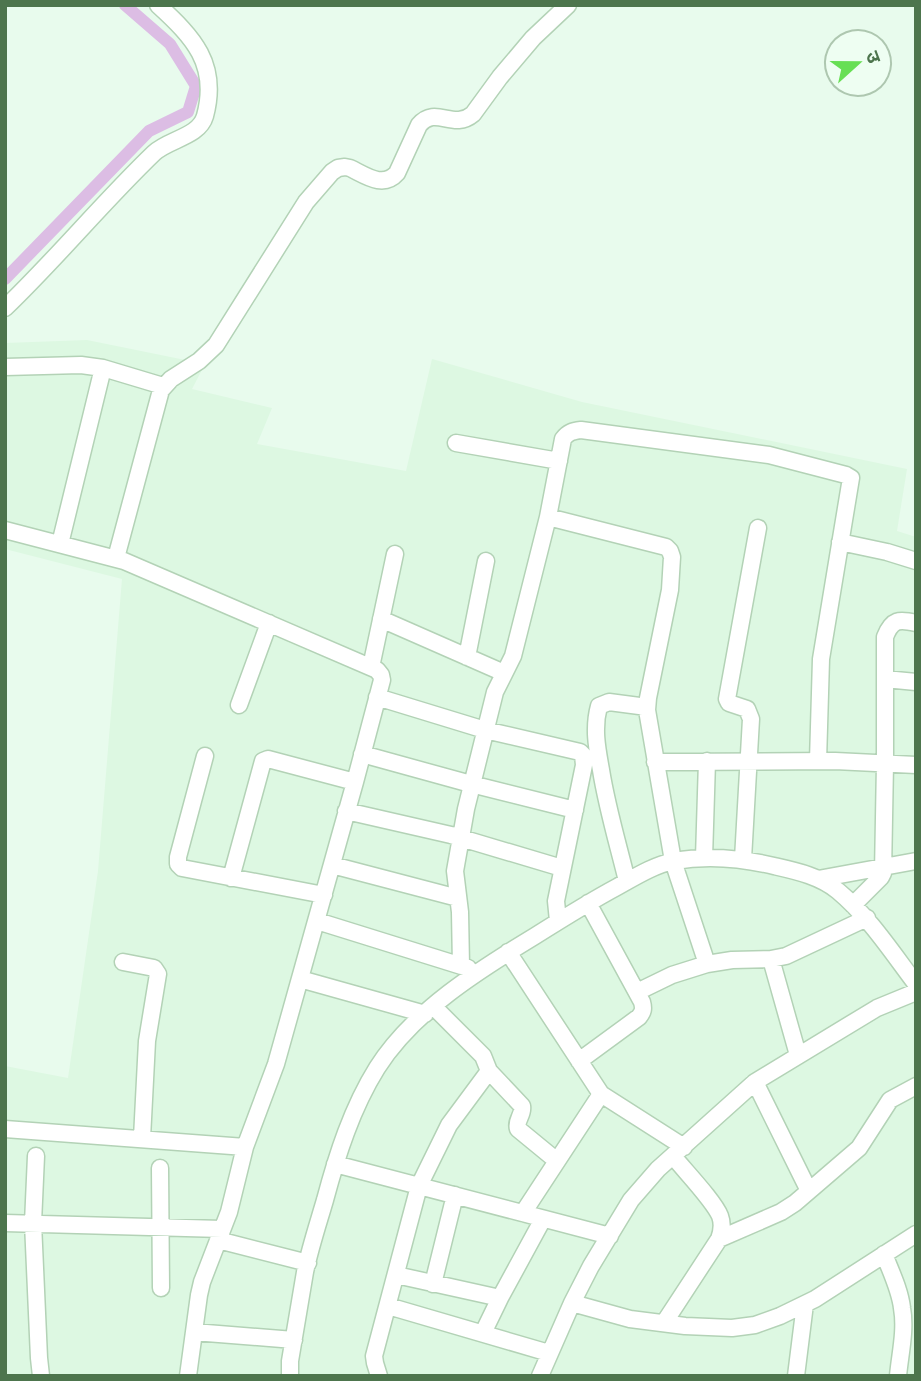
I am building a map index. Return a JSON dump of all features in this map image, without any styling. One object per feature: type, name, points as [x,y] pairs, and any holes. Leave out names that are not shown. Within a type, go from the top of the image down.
[{"type":"street","points":[[5,308],[157,150],[193,131],[205,119],[210,89],[202,57],[191,37],[158,5]]},
{"type":"street","points":[[116,558],[163,386],[199,361],[216,345],[306,202],[331,172],[338,168],[345,167],[375,180],[392,178],[424,120],[434,116],[457,121],[469,118],[533,38],[568,5]]},
{"type":"street","points":[[5,367],[81,365],[103,368],[163,386]]},
{"type":"street","points":[[60,544],[103,368]]},
{"type":"street","points":[[461,966],[460,912],[455,871],[471,784],[495,692],[513,656],[548,516],[563,439],[572,431],[582,430],[736,450],[851,478],[821,659],[818,761]]},
{"type":"street","points":[[456,443],[559,461]]},
{"type":"street","points":[[548,516],[666,547],[670,551],[670,590],[648,698],[648,723],[673,861],[707,964]]},
{"type":"street","points":[[743,859],[751,716],[747,709],[729,703],[727,699],[758,528]]},
{"type":"street","points":[[5,530],[116,558],[371,667],[381,675],[382,680],[355,782],[272,1079],[245,1147],[229,1212],[202,1282],[188,1376]]},
{"type":"street","points":[[841,542],[916,561]]},
{"type":"street","points":[[371,667],[395,554]]},
{"type":"street","points":[[467,657],[486,561]]},
{"type":"street","points":[[382,619],[504,673]]},
{"type":"street","points":[[853,905],[881,877],[884,867],[885,636],[888,627],[894,622],[901,620],[916,623]]},
{"type":"street","points":[[239,705],[269,623]]},
{"type":"street","points":[[885,680],[916,682]]},
{"type":"street","points":[[377,697],[485,730],[580,752],[583,755],[584,765],[556,901],[558,921]]},
{"type":"street","points":[[627,881],[606,800],[596,743],[596,718],[599,706],[609,702],[647,707]]},
{"type":"street","points":[[583,755],[596,743]]},
{"type":"street","points":[[362,754],[575,810]]},
{"type":"street","points":[[205,755],[178,864],[186,870],[324,895]]},
{"type":"street","points":[[231,878],[263,761],[268,759],[355,782]]},
{"type":"street","points":[[704,858],[707,761]]},
{"type":"street","points":[[655,762],[818,761],[916,765]]},
{"type":"street","points":[[346,811],[461,838],[562,868]]},
{"type":"street","points":[[290,1376],[290,1361],[308,1264],[335,1164],[353,1115],[377,1068],[401,1037],[429,1010],[508,952],[654,867],[673,861],[704,858],[743,859],[807,873],[835,888],[867,918],[916,984]]},
{"type":"street","points":[[818,879],[916,861]]},
{"type":"street","points":[[332,865],[458,898]]},
{"type":"street","points":[[579,1061],[642,1012],[642,1002],[588,903]]},
{"type":"street","points":[[637,992],[672,975],[707,964],[786,956],[867,918]]},
{"type":"street","points":[[317,922],[480,972]]},
{"type":"street","points":[[508,952],[601,1094],[679,1151],[722,1223],[719,1239],[664,1323]]},
{"type":"street","points":[[771,958],[798,1055]]},
{"type":"street","points":[[123,962],[154,968],[158,972],[147,1041],[142,1138]]},
{"type":"street","points":[[300,979],[429,1010],[483,1056],[489,1072],[522,1106],[517,1129],[557,1161]]},
{"type":"street","points":[[540,1376],[591,1266],[631,1200],[658,1169],[755,1082],[877,1008],[916,992]]},
{"type":"street","points":[[379,1376],[374,1360],[419,1186],[449,1125],[489,1072]]},
{"type":"street","points":[[755,1082],[808,1191]]},
{"type":"street","points":[[719,1239],[781,1212],[859,1148],[890,1100],[916,1086]]},
{"type":"street","points":[[523,1213],[601,1094]]},
{"type":"street","points":[[5,1129],[245,1147]]},
{"type":"street","points":[[36,1156],[33,1223],[41,1376]]},
{"type":"street","points":[[335,1164],[610,1236]]},
{"type":"street","points":[[160,1168],[161,1288]]},
{"type":"street","points":[[433,1284],[455,1195]]},
{"type":"street","points":[[483,1333],[543,1219]]},
{"type":"street","points":[[5,1223],[160,1227],[220,1235],[308,1264]]},
{"type":"street","points":[[572,1303],[630,1319],[732,1328],[755,1325],[805,1304],[916,1234]]},
{"type":"street","points":[[884,1254],[909,1323],[898,1376]]},
{"type":"street","points":[[396,1275],[500,1298]]},
{"type":"street","points":[[796,1376],[805,1304]]},
{"type":"street","points":[[388,1306],[549,1353]]},
{"type":"street","points":[[194,1332],[294,1340]]},
{"type":"shaded area","points":[[87,340],[205,364],[192,389],[272,408],[257,444],[406,471],[432,359],[582,402],[907,469],[897,531],[916,537],[916,1376],[5,1376],[5,1066],[68,1078],[98,871],[122,579],[5,549],[5,343]]},
{"type":"waterway","points":[[5,279],[149,131],[188,112],[196,86],[170,44],[125,5]]}]
